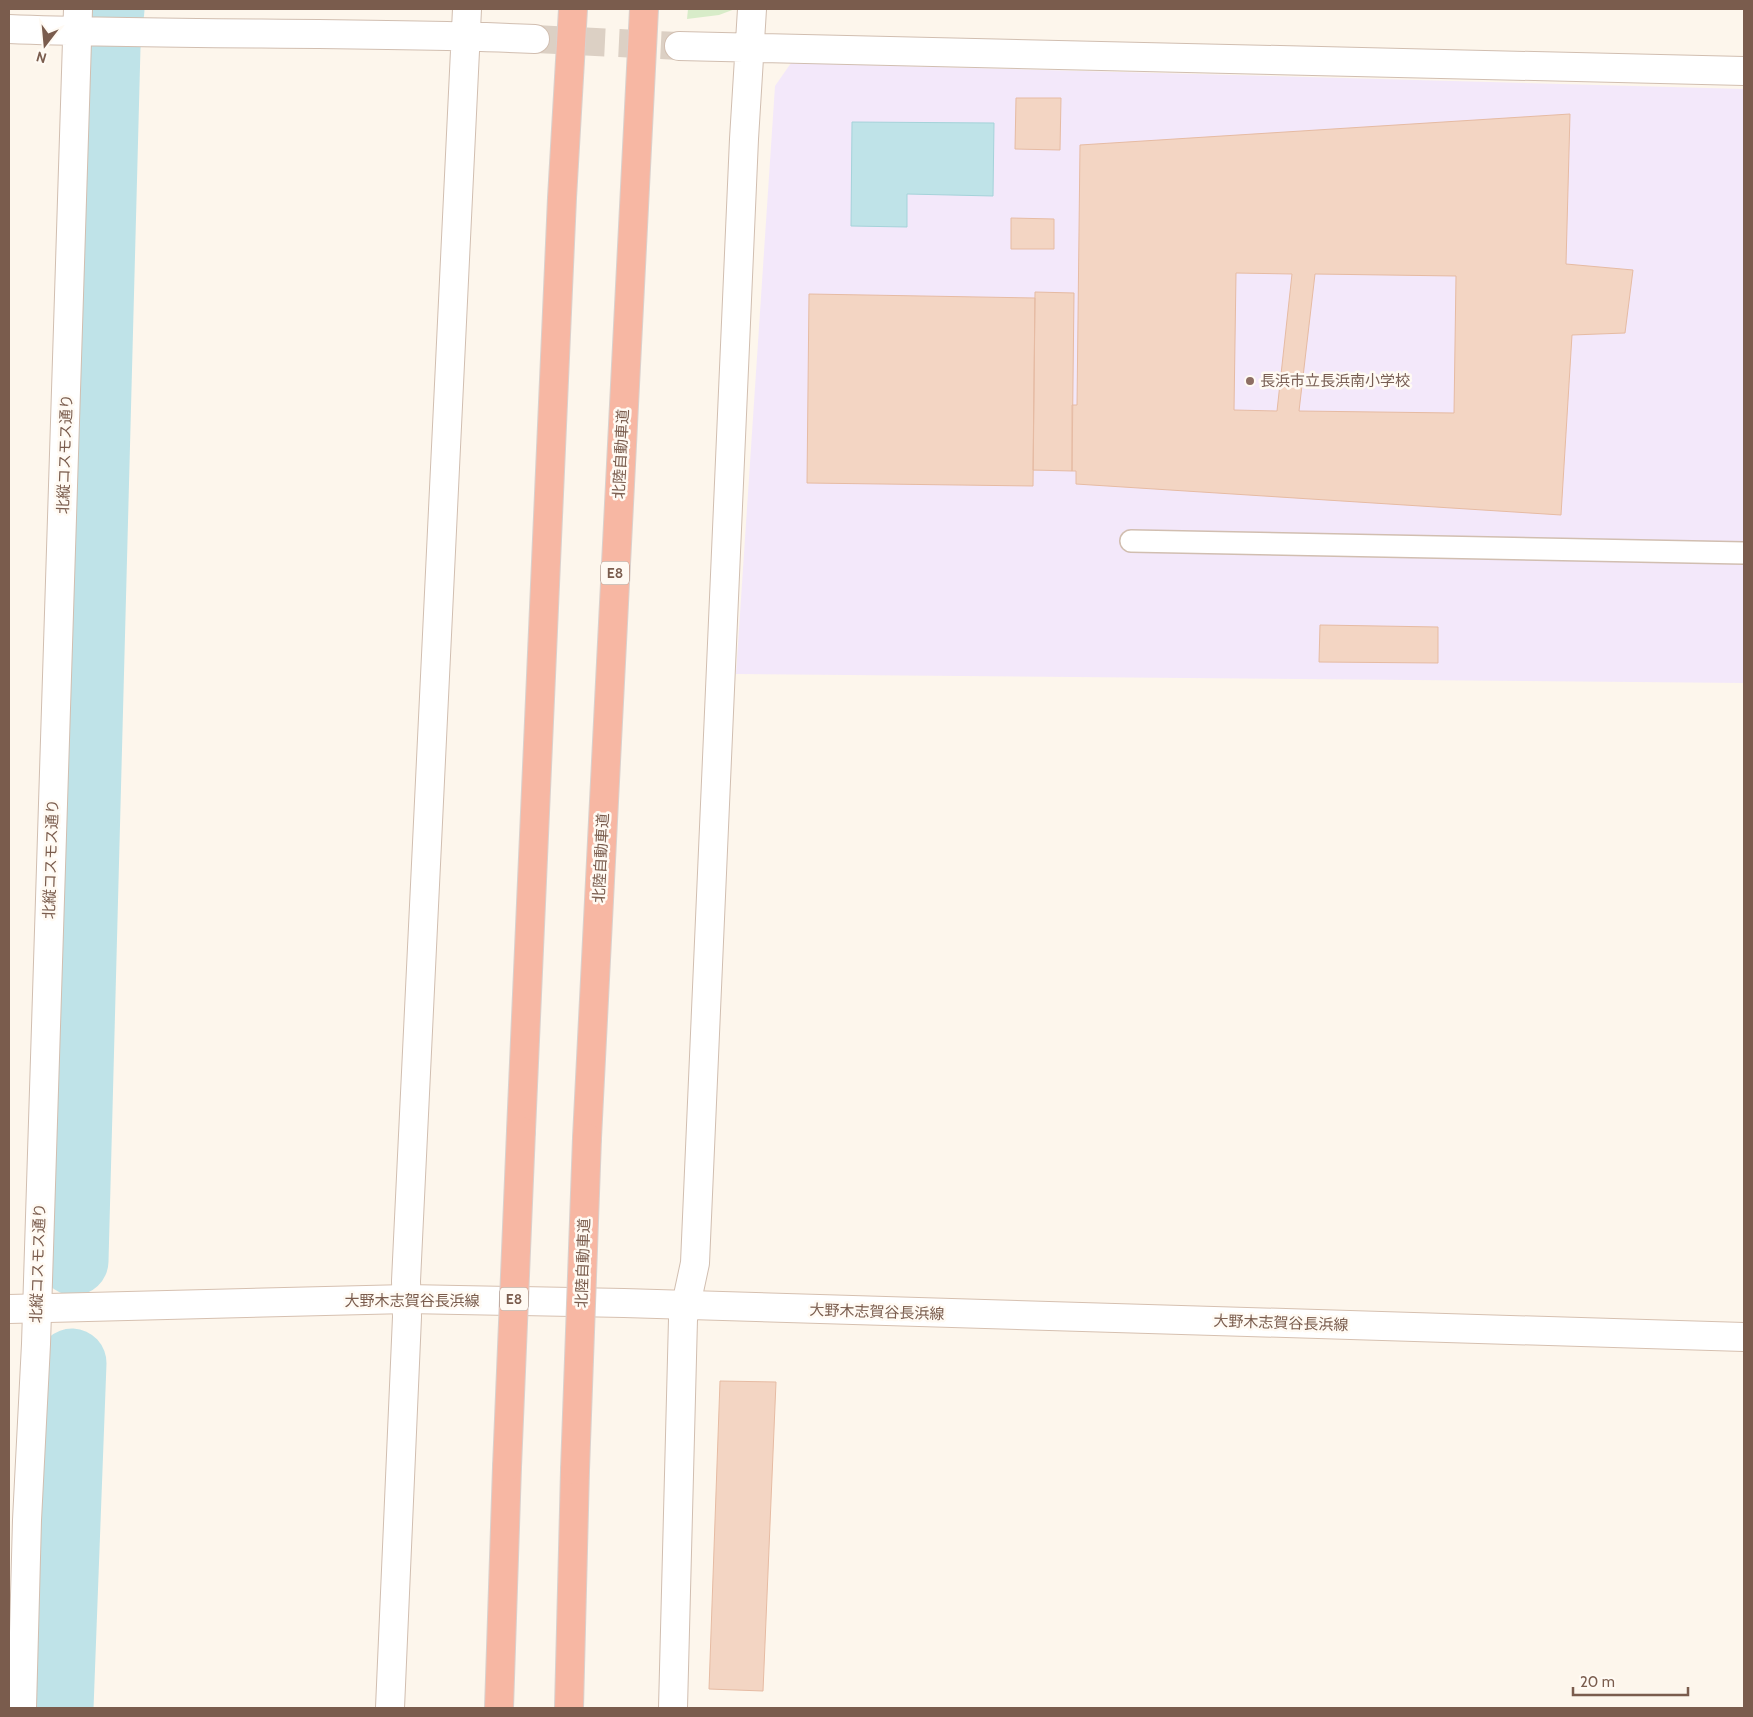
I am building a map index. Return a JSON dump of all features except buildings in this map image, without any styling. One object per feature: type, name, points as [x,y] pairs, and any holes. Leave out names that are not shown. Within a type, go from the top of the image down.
[{"type":"highway","name":"E8","points":[[499,1708],[520,1131],[562,198],[573,9]]},
{"type":"highway","name":"北陸自動車道","points":[[569,1708],[587,1138],[644,9]]},
{"type":"street","points":[[390,1708],[407,1300],[406,1281],[467,9]]},
{"type":"street","points":[[673,1708],[683,1319],[695,1262],[744,139],[752,9]]},
{"type":"street","points":[[9,29],[91,26],[535,39]]},
{"type":"street","name":"北縦コスモス通り","points":[[22,1708],[65,443],[91,26]]},
{"type":"street","points":[[679,46],[1744,70]]},
{"type":"street","name":"大野木志賀谷長浜線","points":[[9,1308],[37,1309],[407,1300],[624,1303],[1744,1337]]},
{"type":"lane","points":[[1131,541],[1744,553]]},
{"type":"shaded area","name":"長浜市立長浜南小学校","points":[[791,63],[1744,89],[1744,683],[736,674],[775,86]]},
{"type":"green space","points":[[688,9],[735,9],[719,15],[687,19]]},
{"type":"water","points":[[852,122],[994,123],[993,196],[907,194],[907,227],[851,226]]},
{"type":"waterway","points":[[74,1261],[106,47],[110,9]]},
{"type":"waterway","points":[[59,1708],[72,1363]]},
{"type":"tunnel","points":[[535,39],[679,46]]},
{"type":"place","name":"長浜市立長浜南小学校","points":[[1250,381]]}]
